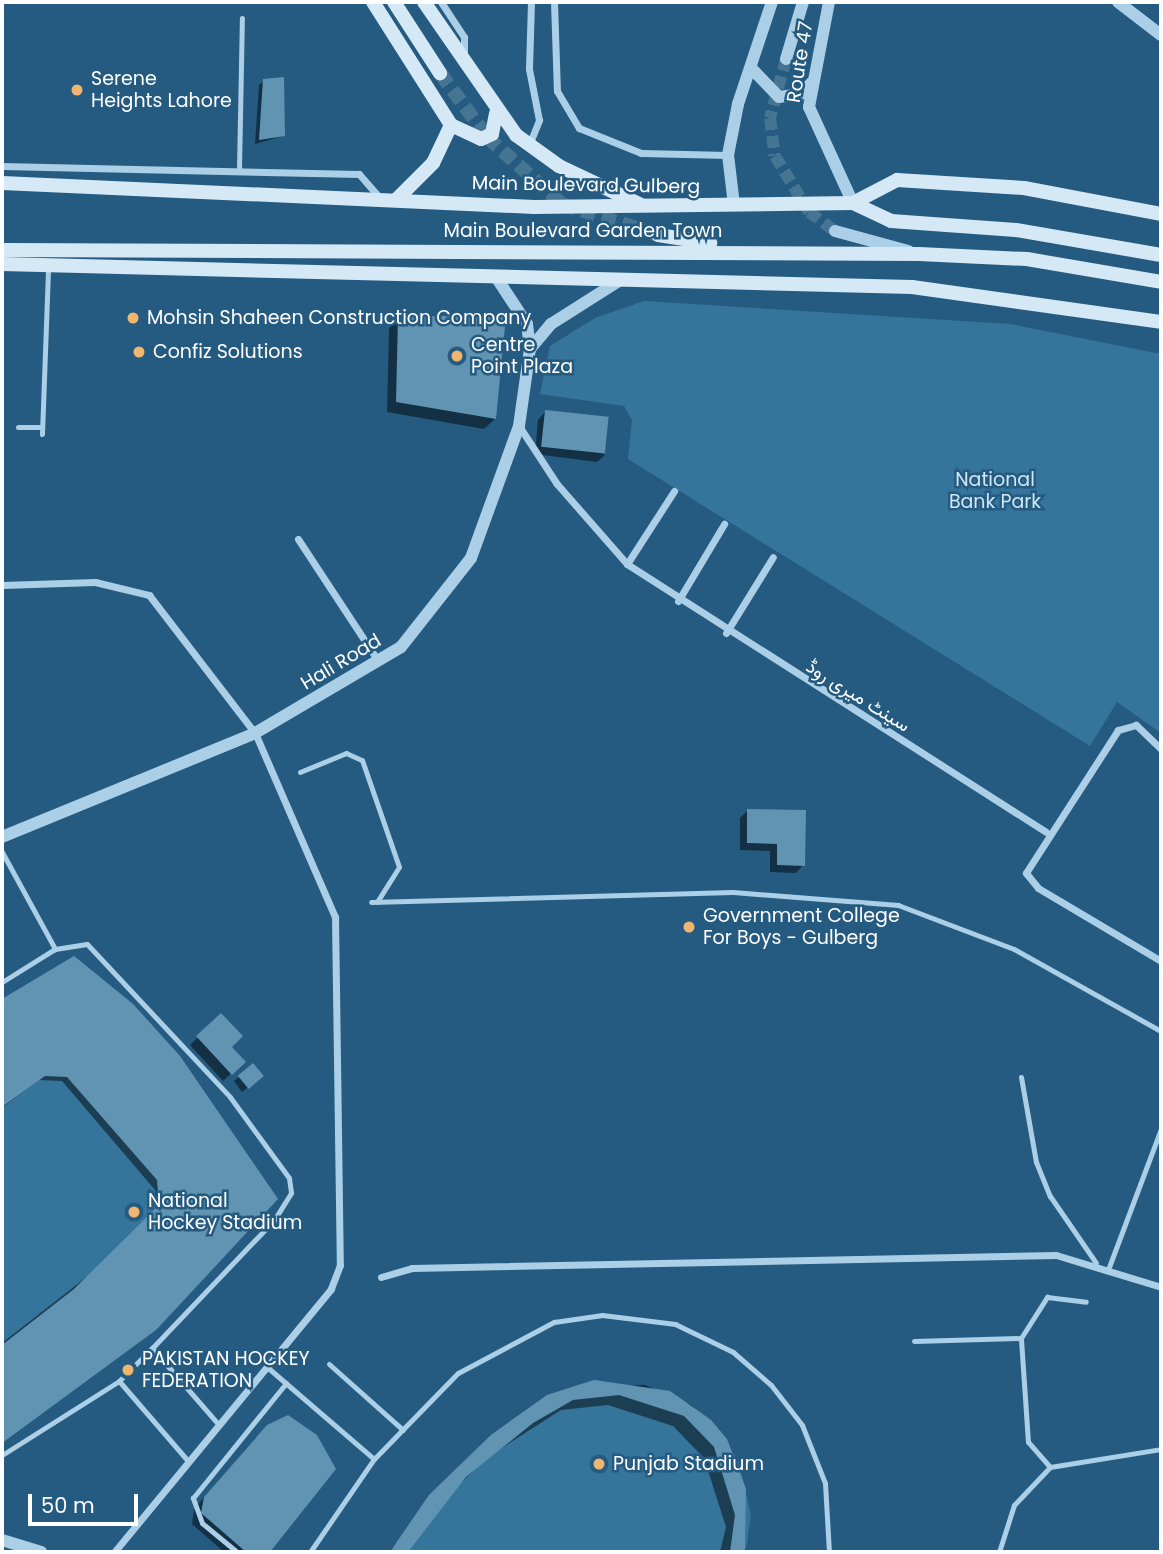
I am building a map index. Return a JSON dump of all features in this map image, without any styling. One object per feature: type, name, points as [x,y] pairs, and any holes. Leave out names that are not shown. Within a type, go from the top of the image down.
[{"type":"main road","points":[[373,2],[451,125],[481,139],[492,134],[496,113]]},
{"type":"main road","points":[[394,2],[440,73]]},
{"type":"main road","points":[[424,2],[496,113],[529,145],[643,206]]},
{"type":"main road","points":[[389,199],[433,163],[451,125]]},
{"type":"main road","name":"Main Boulevard Gulberg","points":[[2,183],[389,199],[643,206],[853,203],[897,180],[1024,188],[1161,214]]},
{"type":"main road","points":[[853,203],[891,220],[1016,230],[1161,255]]},
{"type":"main road","points":[[658,235],[806,251]]},
{"type":"main road","name":"Main Boulevard Garden Town","points":[[2,250],[806,251],[919,254],[1027,259],[1161,282]]},
{"type":"main road","points":[[2,264],[48,268],[624,278],[912,287],[1161,322]]},
{"type":"street","points":[[441,2],[464,37],[465,63]]},
{"type":"street","points":[[529,145],[539,120],[529,68],[531,2]]},
{"type":"street","points":[[554,2],[557,91],[568,116],[601,141],[640,153],[728,155],[734,205]]},
{"type":"street","name":"Route 47","points":[[728,155],[772,2]]},
{"type":"street","points":[[786,59],[803,2]]},
{"type":"street","name":"Route 47","points":[[829,2],[813,82],[813,121],[853,203]]},
{"type":"street","points":[[1118,2],[1161,35]]},
{"type":"street","points":[[751,68],[779,97],[801,94],[813,82]]},
{"type":"street","points":[[2,166],[239,169],[359,174],[389,199]]},
{"type":"street","points":[[835,231],[919,254]]},
{"type":"street","points":[[496,277],[527,324],[530,349]]},
{"type":"street","points":[[530,349],[551,324],[624,278]]},
{"type":"street","name":"Hali Road","points":[[2,837],[255,733],[380,665],[437,610],[471,558],[519,426],[530,349]]},
{"type":"street","name":"سینٹ میری روڈ","points":[[519,426],[557,484],[627,564],[726,633],[1046,832]]},
{"type":"street","points":[[627,564],[674,491]]},
{"type":"street","points":[[677,601],[724,524]]},
{"type":"street","points":[[298,539],[380,665]]},
{"type":"street","points":[[726,633],[772,557]]},
{"type":"street","points":[[2,585],[95,582],[149,595],[255,733],[335,917],[340,1265],[331,1289],[114,1552]]},
{"type":"street","points":[[1161,749],[1136,725],[1124,725],[1046,832],[1027,863],[1029,881],[1161,961]]},
{"type":"street","points":[[381,1277],[412,1268],[1043,1255],[1096,1263],[1161,1286]]},
{"type":"street","points":[[2,1539],[41,1552]]},
{"type":"lane","points":[[239,169],[242,18]]},
{"type":"lane","points":[[43,434],[48,268]]},
{"type":"lane","points":[[18,427],[42,427]]},
{"type":"lane","points":[[300,772],[346,753],[362,760],[399,867],[374,902],[733,892],[898,905],[1014,949],[1161,1031]]},
{"type":"lane","points":[[2,852],[55,949]]},
{"type":"lane","points":[[2,982],[55,949],[75,942],[99,953],[230,1097],[289,1178],[291,1193],[274,1220],[119,1381],[2,1455]]},
{"type":"lane","points":[[1021,1077],[1036,1162],[1050,1196],[1096,1263]]},
{"type":"lane","points":[[1109,1267],[1161,1129]]},
{"type":"lane","points":[[1050,1467],[1028,1442],[1021,1338],[1047,1297],[1086,1301]]},
{"type":"lane","points":[[310,1552],[374,1460],[458,1373],[554,1322],[602,1315],[675,1324],[733,1352],[771,1385],[802,1425],[825,1483],[829,1552]]},
{"type":"lane","points":[[914,1341],[1021,1338]]},
{"type":"lane","points":[[152,1348],[219,1425]]},
{"type":"lane","points":[[329,1364],[402,1430]]},
{"type":"lane","points":[[267,1367],[374,1460]]},
{"type":"lane","points":[[119,1381],[188,1461]]},
{"type":"lane","points":[[237,1552],[202,1523],[192,1498],[286,1382]]},
{"type":"lane","points":[[999,1552],[1014,1505],[1050,1467],[1161,1449]]},
{"type":"green space","name":"National Bank Park","points":[[644,301],[1010,324],[1161,354],[1161,733],[1117,702],[1090,746],[628,459],[632,420],[624,406],[540,394],[550,346],[595,318]]},
{"type":"green space","name":"National Hockey Stadium","points":[[74,956],[133,1004],[180,1056],[278,1199],[156,1330],[2,1443],[2,999]]},
{"type":"green space","name":"Punjab Stadium","points":[[594,1380],[670,1391],[711,1420],[739,1462],[751,1515],[746,1550],[755,1552],[390,1552],[429,1495],[491,1435],[547,1395]]},
{"type":"building","points":[[284,77],[285,136],[259,140],[263,79]]},
{"type":"building","points":[[398,316],[506,316],[496,419],[396,402]]},
{"type":"building","points":[[545,410],[609,417],[605,453],[541,447]]},
{"type":"building","points":[[747,809],[806,810],[805,866],[777,865],[777,844],[747,843]]},
{"type":"building","name":"National Hockey Stadium","points":[[74,956],[133,1004],[180,1056],[278,1199],[156,1330],[2,1443],[2,1345],[74,1289],[159,1205],[157,1180],[67,1077],[45,1076],[2,1107],[2,999]]},
{"type":"building","points":[[221,1013],[243,1036],[232,1047],[246,1062],[232,1075],[196,1036]]},
{"type":"building","points":[[253,1063],[264,1076],[249,1089],[238,1076]]},
{"type":"building","points":[[594,1380],[670,1391],[711,1420],[727,1439],[746,1489],[745,1552],[730,1552],[735,1515],[714,1447],[684,1416],[619,1395],[573,1400],[533,1423],[466,1477],[408,1552],[390,1552],[429,1495],[491,1435],[547,1395]]},
{"type":"building","points":[[288,1415],[317,1435],[336,1469],[270,1552],[246,1552],[201,1513],[204,1497],[267,1425]]},
{"type":"tunnel","points":[[786,59],[770,118],[775,156],[809,212],[835,231]]},
{"type":"tunnel","points":[[440,73],[487,137],[562,204],[658,235]]},
{"type":"place","name":"Serene Heights Lahore","points":[[77,90]]},
{"type":"place","name":"Mohsin Shaheen Construction Company","points":[[133,318]]},
{"type":"place","name":"Confiz Solutions","points":[[139,352]]},
{"type":"place","name":"Centre Point Plaza","points":[[457,356]]},
{"type":"place","name":"Government College For Boys - Gulberg","points":[[689,927]]},
{"type":"place","name":"National Hockey Stadium","points":[[134,1212]]},
{"type":"place","name":"PAKISTAN HOCKEY FEDERATION","points":[[128,1370]]},
{"type":"place","name":"Punjab Stadium","points":[[599,1464]]}]
